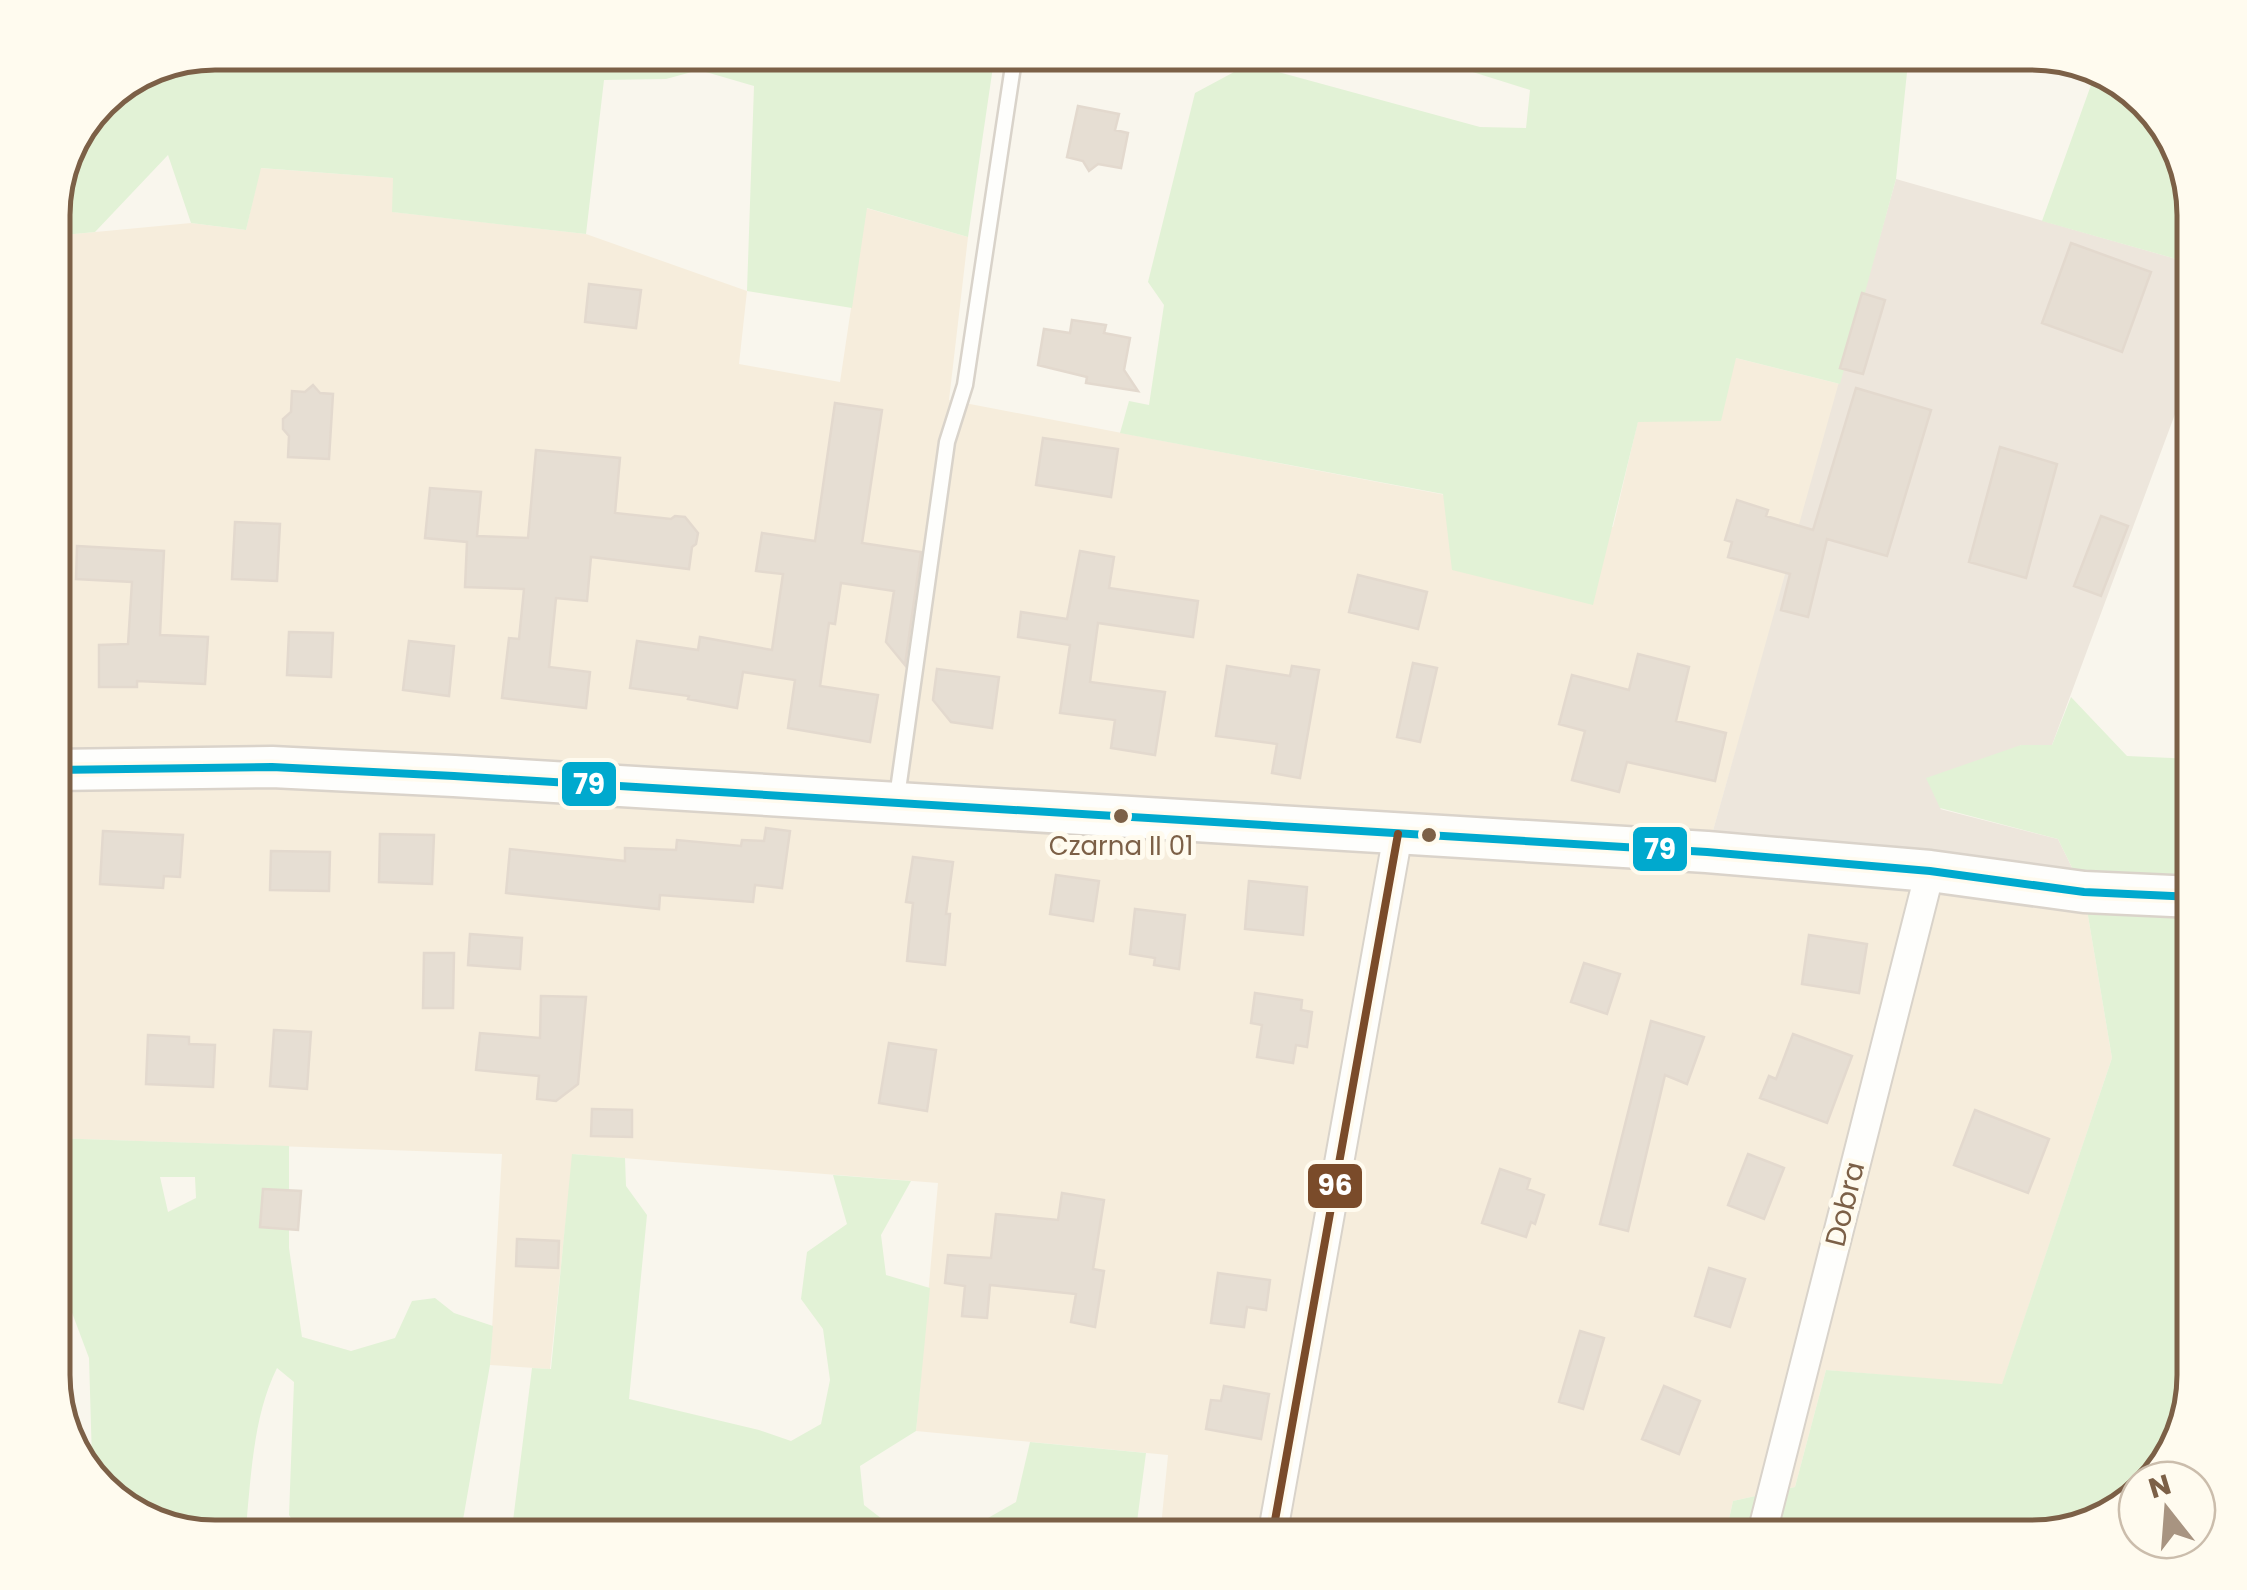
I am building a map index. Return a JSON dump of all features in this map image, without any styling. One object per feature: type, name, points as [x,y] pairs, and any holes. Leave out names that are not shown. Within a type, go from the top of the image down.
[{"type":"main road","points":[[70,770],[272,766],[896,803],[1707,852],[1930,871],[2084,892],[2177,896]]},
{"type":"street","points":[[1275,1520],[1398,834]]},
{"type":"street","name":"Dobra","points":[[1765,1520],[1930,871]]},
{"type":"lane","points":[[896,803],[948,442],[965,385],[1012,70]]},
{"type":"shaded area","points":[[260,168],[394,178],[393,212],[586,234],[747,291],[739,364],[840,382],[866,208],[968,237],[949,400],[1613,527],[1638,421],[1736,358],[1840,384],[1707,852],[2084,892],[2112,1058],[2002,1385],[1826,1370],[1795,1487],[1733,1501],[1729,1520],[1162,1520],[1168,1455],[916,1431],[938,1183],[573,1154],[550,1369],[490,1365],[502,1154],[70,1139],[70,234],[191,223],[246,230]]},
{"type":"shaded area","points":[[1896,179],[2177,259],[2177,409],[2052,745],[2021,745],[1940,809],[2058,839],[2084,892],[1707,852]]},
{"type":"green space","points":[[699,70],[666,79],[604,80],[586,234],[392,212],[393,178],[261,168],[246,230],[191,223],[168,155],[95,232],[70,234],[73,187],[94,134],[134,94],[187,73]]},
{"type":"green space","points":[[699,70],[993,70],[968,237],[867,208],[852,308],[747,291],[754,86]]},
{"type":"green space","points":[[1238,70],[1271,70],[1480,127],[1526,128],[1530,90],[1466,70],[1907,70],[1896,179],[1840,384],[1736,358],[1721,421],[1638,422],[1593,605],[1452,570],[1443,494],[1120,433],[1129,401],[1149,405],[1164,305],[1148,282],[1195,93]]},
{"type":"green space","points":[[2092,83],[2120,100],[2141,119],[2162,151],[2176,196],[2177,259],[2042,221]]},
{"type":"green space","points":[[2071,697],[2127,756],[2177,758],[2177,1375],[2169,1422],[2149,1460],[2117,1460],[2117,1492],[2070,1515],[2032,1520],[1729,1520],[1733,1501],[1795,1487],[1826,1370],[2002,1384],[2112,1058],[2084,892],[2058,839],[1940,808],[1926,778],[2021,745],[2052,745]]},
{"type":"green space","points":[[70,1139],[289,1146],[289,1248],[302,1337],[351,1351],[395,1338],[412,1301],[435,1298],[454,1313],[493,1326],[490,1365],[463,1520],[292,1520],[289,1515],[294,1382],[277,1368],[257,1429],[247,1520],[196,1519],[142,1501],[112,1478],[92,1450],[89,1358],[70,1307]],"holes":[[[160,1177],[195,1177],[196,1198],[168,1212]]]},
{"type":"green space","points":[[572,1154],[625,1158],[626,1186],[647,1215],[629,1399],[791,1441],[821,1424],[830,1380],[823,1329],[801,1299],[807,1252],[847,1224],[833,1175],[911,1181],[881,1235],[886,1275],[930,1288],[916,1431],[860,1466],[864,1505],[883,1520],[513,1520],[532,1368],[551,1369]]},
{"type":"green space","points":[[1030,1442],[1146,1453],[1137,1520],[984,1520],[1016,1502]]},
{"type":"building","points":[[1078,106],[1119,114],[1115,130],[1128,133],[1121,168],[1098,164],[1089,171],[1083,161],[1067,157]]},
{"type":"building","points":[[2071,243],[2151,272],[2122,352],[2042,323]]},
{"type":"building","points":[[589,284],[641,290],[636,328],[585,322]]},
{"type":"building","points":[[1862,293],[1885,300],[1863,374],[1840,368]]},
{"type":"building","points":[[1072,320],[1106,325],[1104,333],[1130,338],[1124,370],[1138,391],[1086,383],[1087,377],[1038,365],[1044,329],[1070,333]]},
{"type":"building","points":[[313,385],[320,393],[333,394],[329,459],[288,457],[289,436],[283,429],[283,419],[291,412],[292,391],[305,392]]},
{"type":"building","points":[[1856,388],[1931,410],[1887,556],[1827,539],[1808,617],[1781,610],[1790,574],[1728,557],[1732,542],[1725,540],[1737,500],[1768,510],[1766,516],[1813,530]]},
{"type":"building","points":[[835,403],[882,410],[862,543],[921,552],[905,665],[886,642],[894,591],[841,583],[835,624],[829,623],[820,686],[878,695],[870,742],[788,728],[795,680],[743,672],[737,708],[630,688],[637,641],[698,650],[700,637],[772,650],[783,574],[756,571],[762,533],[815,541]]},
{"type":"building","points":[[1043,438],[1118,449],[1111,497],[1036,485]]},
{"type":"building","points":[[2000,447],[2057,464],[2026,578],[1969,562]]},
{"type":"building","points":[[536,450],[620,458],[615,513],[685,517],[698,533],[689,569],[591,557],[587,601],[556,598],[549,667],[590,672],[586,708],[502,698],[509,638],[519,639],[524,589],[465,587],[467,542],[425,538],[430,488],[481,492],[477,536],[528,538]]},
{"type":"building","points":[[2101,516],[2128,526],[2101,596],[2074,586]]},
{"type":"building","points":[[235,522],[280,524],[277,581],[232,579]]},
{"type":"building","points":[[77,546],[164,551],[160,635],[208,637],[205,684],[137,681],[137,687],[99,687],[99,645],[128,644],[132,582],[76,579]]},
{"type":"building","points":[[1080,551],[1114,557],[1109,588],[1198,601],[1193,637],[1098,623],[1090,682],[1165,692],[1155,755],[1111,748],[1115,720],[1060,713],[1070,645],[1018,637],[1021,612],[1067,619]]},
{"type":"building","points":[[1358,575],[1427,592],[1418,629],[1349,612]]},
{"type":"building","points":[[289,632],[333,633],[331,677],[287,675]]},
{"type":"building","points":[[409,641],[454,646],[449,696],[403,690]]},
{"type":"building","points":[[1638,654],[1689,667],[1676,721],[1726,733],[1715,781],[1627,762],[1619,792],[1572,780],[1585,731],[1559,724],[1572,675],[1629,690]]},
{"type":"building","points":[[1413,663],[1437,668],[1420,742],[1397,737]]},
{"type":"building","points":[[1227,666],[1290,676],[1292,666],[1319,670],[1300,778],[1272,773],[1277,744],[1216,736]]},
{"type":"building","points":[[937,669],[999,677],[992,728],[951,722],[933,700]]},
{"type":"building","points":[[766,828],[790,831],[782,888],[755,885],[753,902],[660,895],[659,909],[506,893],[510,849],[625,861],[625,848],[676,850],[677,840],[741,846],[742,840],[764,841]]},
{"type":"building","points":[[103,831],[183,835],[180,877],[164,876],[163,888],[100,884]]},
{"type":"building","points":[[380,834],[434,835],[432,884],[379,882]]},
{"type":"building","points":[[271,851],[330,852],[329,891],[270,890]]},
{"type":"building","points":[[913,857],[953,862],[945,965],[907,961],[913,903],[906,902]]},
{"type":"building","points":[[1056,875],[1099,881],[1093,921],[1050,914]]},
{"type":"building","points":[[1249,881],[1307,887],[1303,935],[1245,929]]},
{"type":"building","points":[[1135,909],[1185,915],[1179,969],[1154,965],[1155,958],[1130,954]]},
{"type":"building","points":[[470,934],[522,938],[520,969],[468,965]]},
{"type":"building","points":[[1809,935],[1867,944],[1859,993],[1802,984]]},
{"type":"building","points":[[424,953],[454,953],[453,1008],[423,1008]]},
{"type":"building","points":[[1584,963],[1620,974],[1607,1014],[1571,1002]]},
{"type":"building","points":[[1255,993],[1302,1000],[1301,1010],[1312,1012],[1307,1047],[1296,1045],[1293,1063],[1257,1057],[1262,1025],[1251,1023]]},
{"type":"building","points":[[541,996],[586,997],[578,1084],[556,1101],[537,1099],[539,1076],[476,1070],[480,1033],[540,1038]]},
{"type":"building","points":[[1651,1021],[1704,1037],[1687,1084],[1665,1075],[1628,1231],[1600,1224]]},
{"type":"building","points":[[274,1030],[311,1032],[307,1089],[270,1086]]},
{"type":"building","points":[[1793,1034],[1852,1056],[1827,1123],[1760,1098],[1769,1076],[1776,1079]]},
{"type":"building","points":[[148,1035],[189,1037],[189,1044],[215,1045],[213,1087],[146,1084]]},
{"type":"building","points":[[889,1043],[936,1050],[927,1111],[879,1103]]},
{"type":"building","points":[[592,1109],[632,1110],[632,1137],[591,1136]]},
{"type":"building","points":[[1975,1110],[2049,1139],[2028,1193],[1954,1165]]},
{"type":"building","points":[[1748,1154],[1784,1168],[1764,1219],[1728,1205]]},
{"type":"building","points":[[1500,1169],[1530,1179],[1527,1189],[1544,1195],[1535,1224],[1531,1222],[1526,1237],[1482,1223]]},
{"type":"building","points":[[263,1189],[301,1191],[298,1230],[260,1227]]},
{"type":"building","points":[[1062,1193],[1104,1200],[1093,1269],[1104,1271],[1095,1327],[1071,1322],[1076,1294],[990,1285],[987,1318],[962,1316],[965,1286],[945,1283],[948,1255],[991,1258],[996,1214],[1058,1220]]},
{"type":"building","points":[[517,1239],[559,1241],[558,1268],[516,1266]]},
{"type":"building","points":[[1709,1268],[1745,1279],[1730,1327],[1695,1316]]},
{"type":"building","points":[[1218,1273],[1270,1280],[1266,1310],[1247,1307],[1244,1327],[1211,1323]]},
{"type":"building","points":[[1580,1331],[1604,1338],[1583,1409],[1559,1402]]},
{"type":"building","points":[[1224,1386],[1269,1394],[1261,1439],[1206,1429],[1211,1400],[1221,1401]]},
{"type":"building","points":[[1664,1386],[1700,1401],[1679,1454],[1642,1439]]},
{"type":"transit line","name":"79","points":[[70,770],[272,767],[454,776],[1707,852],[1930,871],[2084,892],[2177,896]]},
{"type":"transit line","name":"96","points":[[1275,1520],[1398,834]]},
{"type":"place","name":"Czarna II 01","points":[[1121,816]]}]
